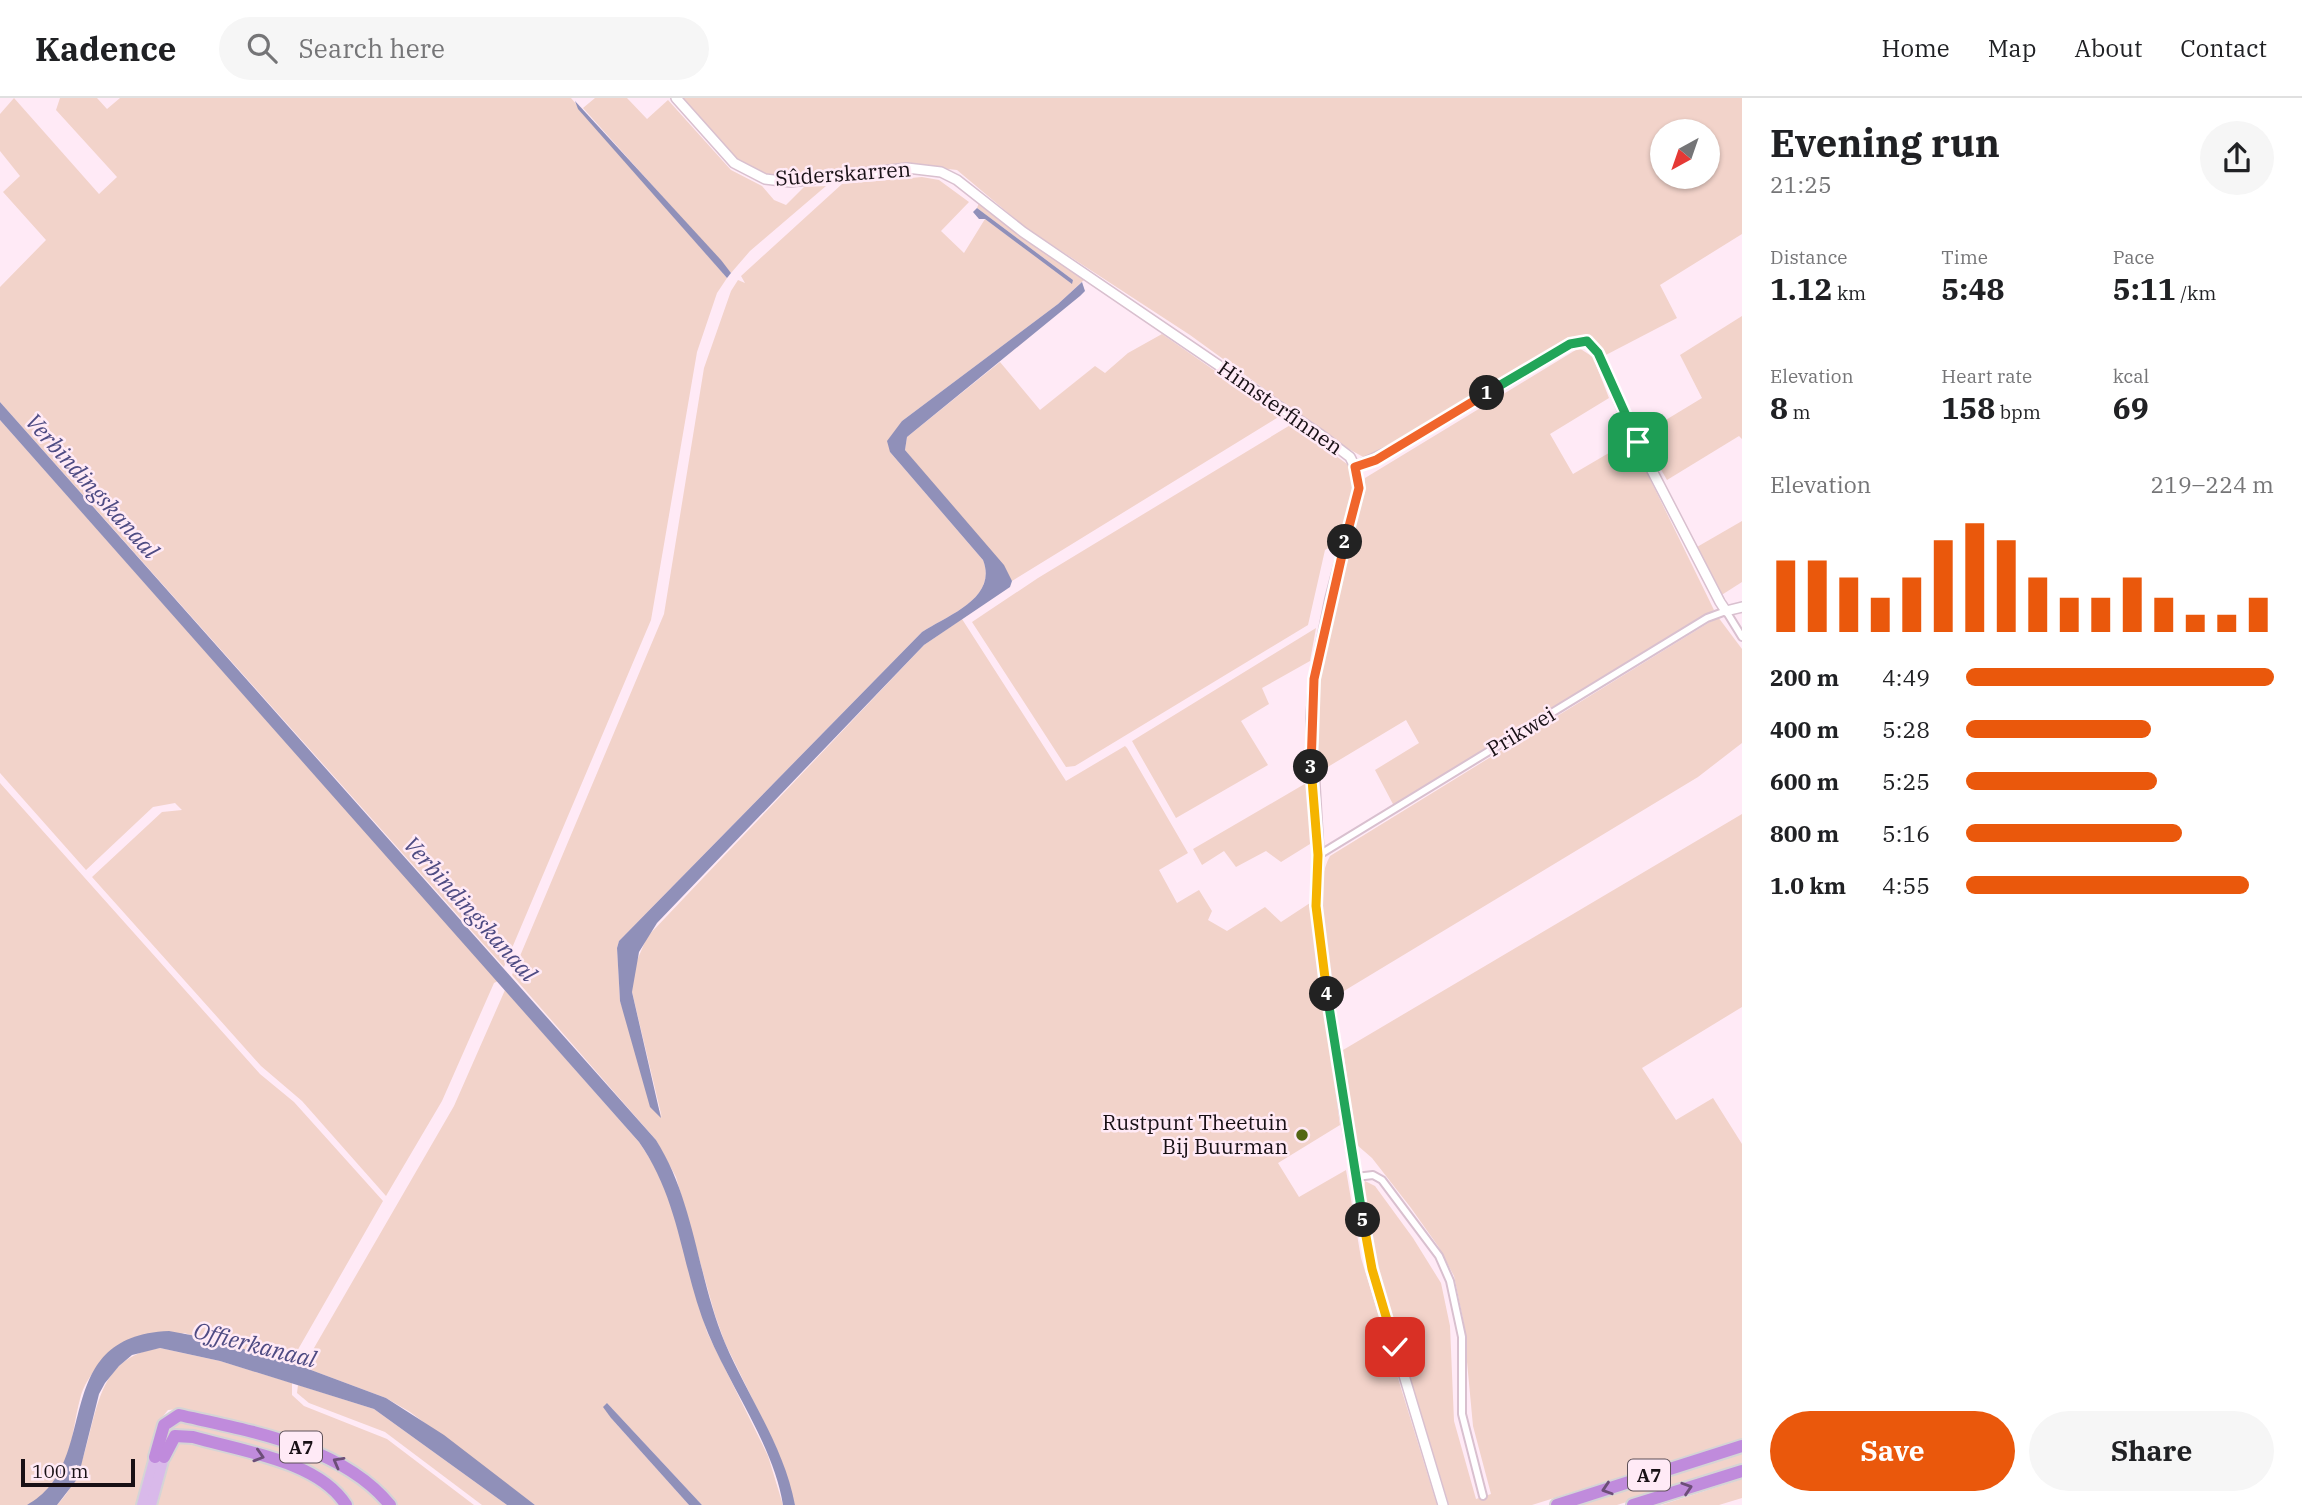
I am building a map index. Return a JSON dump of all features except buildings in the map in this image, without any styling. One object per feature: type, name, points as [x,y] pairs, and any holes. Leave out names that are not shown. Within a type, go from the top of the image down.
[{"type":"highway","name":"A7","points":[[159,1457],[164,1425],[180,1415],[321,1453],[350,1468],[390,1505]]},
{"type":"highway","name":"A7","points":[[159,1457],[175,1436],[193,1437],[309,1472],[329,1485],[346,1505]]},
{"type":"highway","name":"A7","points":[[1557,1505],[1742,1446]]},
{"type":"highway","name":"A7","points":[[1633,1505],[1742,1471]]},
{"type":"main road","points":[[142,1505],[159,1457]]},
{"type":"main road","points":[[151,1505],[159,1457]]},
{"type":"street","name":"Sûderskarren","points":[[676,98],[734,163],[765,179],[790,182],[907,168],[942,172],[957,180]]},
{"type":"street","name":"Himsterfinnen","points":[[957,180],[1023,232],[1321,435],[1350,457],[1355,467],[1359,488],[1330,599],[1314,679],[1311,763],[1318,855],[1316,906],[1372,1269],[1443,1505]]},
{"type":"street","points":[[1355,467],[1396,448],[1570,344],[1587,341],[1598,353],[1628,424],[1742,637]]},
{"type":"street","points":[[1726,611],[1742,607]]},
{"type":"street","name":"Prikwei","points":[[1318,855],[1707,618],[1726,611]]},
{"type":"street","points":[[1356,1177],[1373,1175],[1382,1180],[1439,1256],[1450,1281],[1462,1338],[1462,1414],[1483,1496]]},
{"type":"shaded area","points":[[14,98],[99,194],[117,177],[56,110],[60,98],[97,98],[107,109],[120,98],[571,98],[727,278],[717,293],[697,352],[651,620],[504,967],[0,402],[0,287],[46,240],[3,192],[20,176],[0,151],[0,114]]},
{"type":"shaded area","points":[[595,98],[627,98],[647,119],[668,100],[731,170],[762,186],[774,200],[786,205],[804,187],[826,186],[750,251],[731,273],[583,108]]},
{"type":"shaded area","points":[[681,98],[1742,98],[1742,234],[1660,285],[1677,318],[1602,357],[1592,340],[1580,335],[1566,341],[1381,453],[1365,458],[1340,444],[1190,335],[1026,228],[957,170],[913,165],[780,177],[758,172],[733,158]]},
{"type":"shaded area","points":[[922,177],[939,180],[969,202],[941,231],[964,253],[985,219],[1071,283],[1073,280],[977,208],[979,203],[1085,279],[1058,304],[902,421],[890,452],[983,560],[986,573],[977,595],[957,612],[922,632],[619,941],[617,948],[620,1001],[662,1118],[632,992],[633,970],[647,937],[924,645],[962,619],[1066,781],[1125,746],[1127,748],[1188,853],[1159,870],[1177,903],[1199,890],[1212,911],[1208,920],[1227,931],[1265,907],[1281,922],[1310,903],[1340,1125],[1278,1163],[1299,1197],[1346,1170],[1361,1258],[1437,1505],[795,1505],[775,1445],[725,1343],[676,1177],[656,1140],[512,975],[664,614],[704,368],[731,291],[738,280],[745,283],[741,276],[842,184]]},
{"type":"shaded area","points":[[1742,316],[1742,439],[1739,436],[1667,480],[1641,435],[1702,398],[1680,355]]},
{"type":"shaded area","points":[[1162,334],[1280,416],[1012,581],[905,450],[907,437],[1000,362],[1040,410],[1095,366],[1105,373],[1128,353]]},
{"type":"shaded area","points":[[1579,348],[1593,357],[1609,398],[1550,434],[1573,474],[1631,440],[1714,610],[1394,806],[1375,770],[1419,743],[1406,720],[1316,774],[1314,718],[1318,682],[1336,599],[1365,491],[1365,478]]},
{"type":"shaded area","points":[[0,420],[498,981],[494,983],[442,1101],[386,1196],[302,1101],[261,1066],[92,877],[162,812],[182,810],[175,803],[153,807],[86,870],[0,773]]},
{"type":"shaded area","points":[[1292,424],[1347,464],[1353,474],[1354,499],[1339,541],[1325,550],[1308,625],[1075,766],[1066,767],[972,622],[1038,578]]},
{"type":"shaded area","points":[[1742,521],[1742,582],[1720,596],[1697,547]]},
{"type":"shaded area","points":[[1718,617],[1742,649],[1742,743],[1698,777],[1334,997],[1321,906],[1324,871],[1330,856]]},
{"type":"shaded area","points":[[1316,628],[1310,661],[1262,688],[1269,704],[1241,721],[1268,765],[1176,818],[1132,741]]},
{"type":"shaded area","points":[[1308,782],[1310,844],[1281,862],[1266,851],[1236,867],[1224,851],[1202,865],[1193,849]]},
{"type":"shaded area","points":[[0,783],[260,1074],[294,1102],[383,1201],[296,1353],[296,1365],[184,1333],[98,1366],[81,1394],[71,1444],[60,1475],[41,1499],[27,1505],[0,1505]]},
{"type":"shaded area","points":[[1742,814],[1742,1007],[1642,1068],[1676,1120],[1713,1098],[1742,1144],[1742,1439],[1532,1505],[1449,1505],[1383,1290],[1363,1194],[1365,1181],[1375,1186],[1413,1238],[1441,1283],[1450,1326],[1454,1421],[1476,1499],[1491,1494],[1473,1426],[1463,1319],[1454,1276],[1438,1246],[1411,1208],[1372,1158],[1357,1145],[1343,1050]]},
{"type":"shaded area","points":[[505,990],[639,1142],[661,1176],[671,1201],[707,1332],[768,1456],[783,1505],[702,1505],[607,1403],[611,1418],[689,1505],[535,1505],[410,1412],[386,1398],[303,1367],[454,1106]]},
{"type":"shaded area","points":[[160,1348],[220,1361],[292,1383],[292,1395],[304,1406],[387,1439],[474,1505],[396,1505],[374,1483],[324,1452],[267,1432],[179,1409],[168,1410],[160,1420],[138,1505],[57,1505],[72,1485],[82,1462],[103,1390],[115,1370],[133,1356]]},
{"type":"shaded area","points":[[298,1385],[374,1409],[507,1505],[482,1505],[385,1432],[309,1403],[297,1393]]},
{"type":"shaded area","points":[[186,1420],[296,1449],[345,1470],[383,1505],[349,1505],[319,1474],[172,1435],[164,1440],[175,1422]]},
{"type":"shaded area","points":[[178,1443],[229,1452],[291,1472],[322,1488],[338,1505],[156,1505],[170,1452]]},
{"type":"shaded area","points":[[1742,1452],[1742,1466],[1617,1505],[1575,1505]]},
{"type":"shaded area","points":[[1742,1479],[1742,1498],[1719,1505],[1661,1505]]},
{"type":"water","points":[[575,101],[721,260],[731,273],[727,278],[578,109]]},
{"type":"water","points":[[977,208],[1073,280],[1072,284],[985,219],[979,219],[973,212]]},
{"type":"water","points":[[1082,282],[1085,291],[1080,296],[907,437],[905,450],[1004,565],[1012,581],[1010,587],[924,645],[657,923],[639,952],[632,992],[661,1118],[650,1107],[620,1001],[617,948],[619,941],[922,632],[957,612],[977,595],[986,573],[983,560],[890,452],[887,441],[902,421],[1058,304]]},
{"type":"water","points":[[0,402],[656,1140],[669,1164],[688,1214],[708,1292],[725,1343],[783,1462],[795,1505],[783,1505],[771,1461],[717,1354],[699,1309],[664,1188],[639,1142],[0,420]]},
{"type":"water","points":[[169,1331],[207,1338],[303,1367],[386,1398],[444,1435],[535,1505],[507,1505],[374,1409],[220,1361],[160,1348],[132,1355],[105,1383],[99,1394],[78,1478],[57,1505],[27,1505],[50,1486],[64,1461],[90,1377],[106,1355],[131,1338]]},
{"type":"water","points":[[607,1403],[702,1505],[689,1505],[611,1418],[603,1407]]},
{"type":"place","name":"Rustpunt Theetuin Bij Buurman","points":[[1302,1135]]},
{"type":"route","points":[[1395,1347],[1372,1269],[1364,1227],[1344,1109],[1316,906],[1318,855],[1311,763],[1314,679],[1330,599],[1359,488],[1355,467],[1376,460],[1570,344],[1583,340],[1592,344],[1598,353],[1616,399],[1638,442]]},
{"type":"water label","name":"Verbindingskanaal","points":[[92,486]]},
{"type":"water label","name":"Verbindingskanaal","points":[[470,909]]},
{"type":"water label","name":"Offierkanaal","points":[[255,1345]]}]
